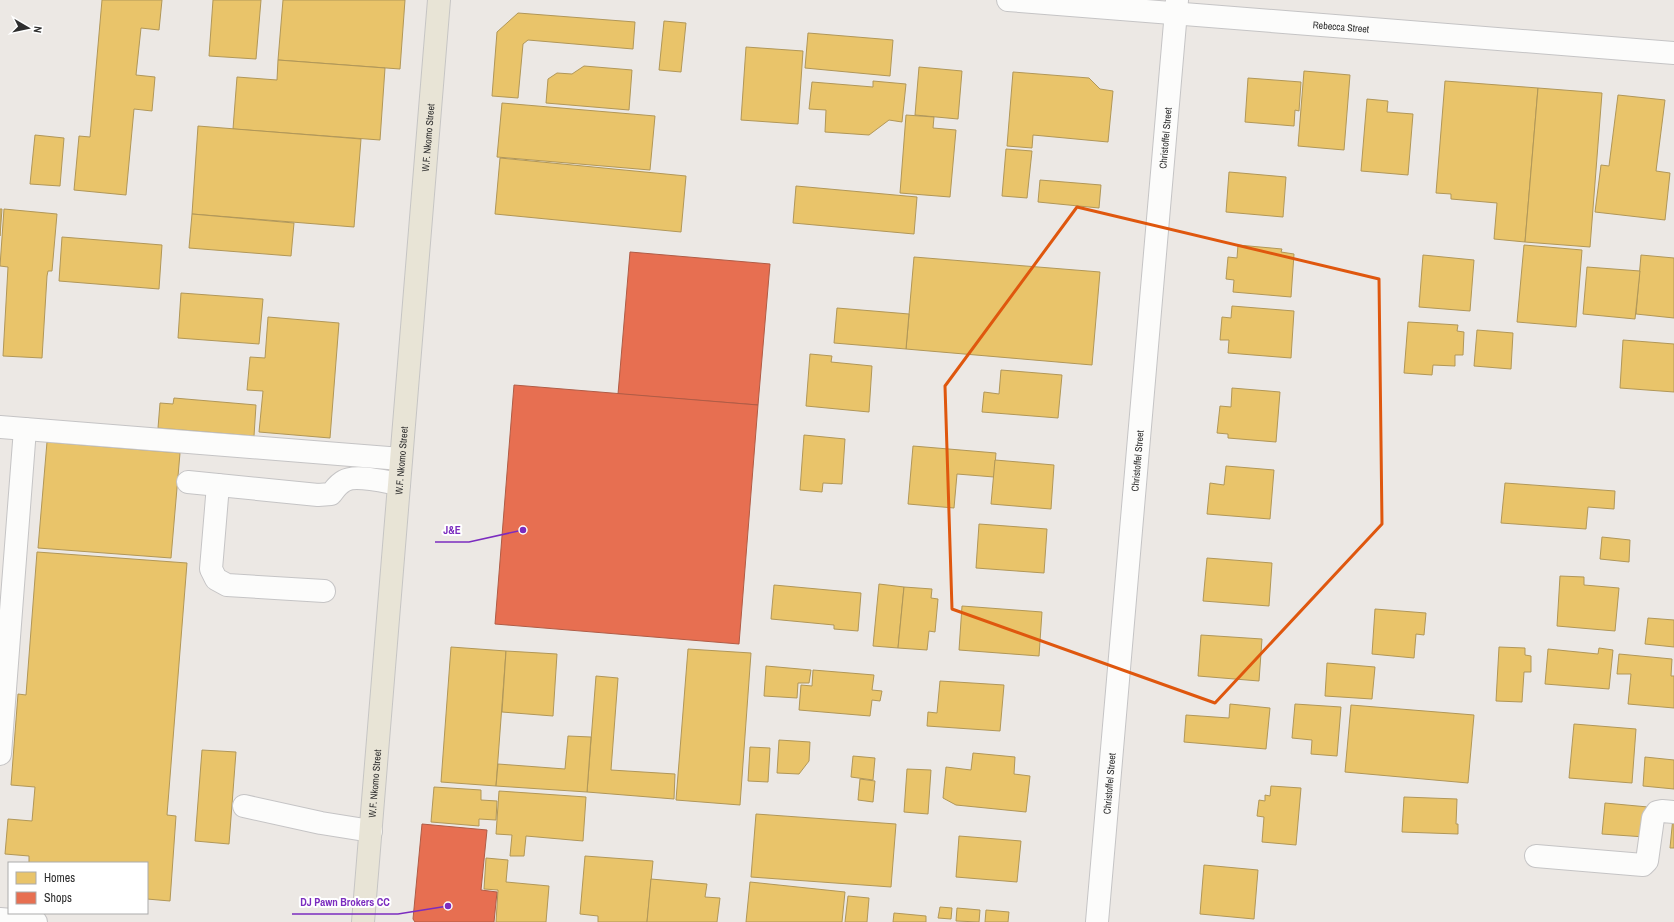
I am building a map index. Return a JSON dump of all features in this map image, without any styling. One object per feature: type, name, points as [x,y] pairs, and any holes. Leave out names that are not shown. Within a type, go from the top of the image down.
[{"type":"main road","name":"W.F. Nkomo Street","points":[[363,922],[439,0]]},
{"type":"street","name":"Rebecca Street","points":[[1008,0],[1176,6],[1674,53]]},
{"type":"street","name":"Christoffel Street","points":[[1097,922],[1176,6]]},
{"type":"street","points":[[0,427],[401,459]]},
{"type":"street","points":[[0,754],[25,429]]},
{"type":"street","points":[[188,482],[318,495],[331,494],[345,480],[355,478],[399,484]]},
{"type":"street","points":[[218,485],[211,569],[216,578],[227,585],[324,592]]},
{"type":"street","points":[[244,806],[322,823],[371,831]]},
{"type":"street","points":[[1536,856],[1643,865],[1647,861],[1653,818],[1657,812],[1674,812]]},
{"type":"street","points":[[0,919],[36,922]]},
{"type":"highlighted area","points":[[1077,207],[1379,279],[1382,524],[1215,703],[952,609],[945,386]]},
{"type":"building: Homes","points":[[102,0],[162,0],[159,30],[141,28],[136,75],[155,77],[152,111],[134,109],[126,195],[74,190],[79,136],[90,137]]},
{"type":"building: Homes","points":[[213,0],[261,0],[256,59],[209,56]]},
{"type":"building: Homes","points":[[283,0],[405,0],[400,69],[278,60]]},
{"type":"building: Homes","points":[[518,13],[635,22],[633,49],[528,40],[523,44],[518,98],[492,96],[497,32]]},
{"type":"building: Homes","points":[[664,21],[686,23],[681,72],[659,70]]},
{"type":"building: Homes","points":[[808,33],[893,40],[890,76],[805,68]]},
{"type":"building: Homes","points":[[746,47],[803,51],[798,124],[741,120]]},
{"type":"building: Homes","points":[[278,60],[385,68],[380,140],[233,129],[237,77],[277,80]]},
{"type":"building: Homes","points":[[584,66],[632,70],[629,110],[546,103],[548,79],[557,73],[572,74]]},
{"type":"building: Homes","points":[[919,67],[962,71],[958,119],[915,115]]},
{"type":"building: Homes","points":[[1304,71],[1350,75],[1344,150],[1298,146]]},
{"type":"building: Homes","points":[[1013,72],[1089,78],[1100,89],[1113,91],[1108,142],[1033,135],[1032,148],[1007,146]]},
{"type":"building: Homes","points":[[1248,78],[1301,82],[1299,111],[1295,110],[1294,126],[1245,122]]},
{"type":"building: Homes","points":[[873,81],[906,84],[902,122],[889,120],[869,135],[825,132],[826,110],[809,109],[812,82],[873,87]]},
{"type":"building: Homes","points":[[1445,81],[1538,88],[1525,242],[1494,239],[1497,203],[1451,199],[1451,194],[1436,193]]},
{"type":"building: Homes","points":[[1538,88],[1602,93],[1590,247],[1525,242]]},
{"type":"building: Homes","points":[[1618,95],[1665,100],[1656,171],[1670,173],[1665,220],[1595,212],[1601,165],[1609,166]]},
{"type":"building: Homes","points":[[1367,99],[1388,101],[1387,112],[1413,114],[1408,175],[1361,171]]},
{"type":"building: Homes","points":[[502,103],[655,116],[650,170],[497,157]]},
{"type":"building: Homes","points":[[906,115],[934,117],[933,128],[956,130],[950,197],[900,193]]},
{"type":"building: Homes","points":[[198,126],[361,139],[354,227],[192,214]]},
{"type":"building: Homes","points":[[35,135],[64,138],[60,186],[30,184]]},
{"type":"building: Homes","points":[[1006,149],[1032,151],[1027,198],[1002,196]]},
{"type":"building: Homes","points":[[500,158],[686,176],[681,232],[495,214]]},
{"type":"building: Homes","points":[[1229,172],[1286,177],[1283,217],[1226,212]]},
{"type":"building: Homes","points":[[1040,180],[1101,185],[1099,208],[1038,202]]},
{"type":"building: Homes","points":[[796,186],[917,197],[914,234],[793,223]]},
{"type":"building: Homes","points":[[0,209],[2,209],[0,236]]},
{"type":"building: Homes","points":[[4,209],[57,214],[52,271],[48,271],[47,276],[42,358],[3,356],[8,267],[0,266]]},
{"type":"building: Homes","points":[[192,214],[294,223],[291,256],[189,248]]},
{"type":"building: Homes","points":[[62,237],[162,245],[159,289],[59,281]]},
{"type":"building: Homes","points":[[1238,245],[1282,249],[1281,252],[1294,254],[1291,297],[1233,292],[1234,280],[1226,279],[1228,257],[1237,258]]},
{"type":"building: Homes","points":[[1524,245],[1582,250],[1576,327],[1517,322]]},
{"type":"building: Homes","points":[[1423,255],[1474,260],[1470,311],[1419,307]]},
{"type":"building: Homes","points":[[1641,255],[1674,258],[1674,318],[1636,314]]},
{"type":"building: Homes","points":[[914,257],[1100,272],[1092,365],[906,349]]},
{"type":"building: Homes","points":[[1587,267],[1640,271],[1635,319],[1583,314]]},
{"type":"building: Homes","points":[[181,293],[263,299],[259,344],[178,338]]},
{"type":"building: Homes","points":[[1232,306],[1294,311],[1291,358],[1228,353],[1229,340],[1220,340],[1222,317],[1231,318]]},
{"type":"building: Homes","points":[[837,308],[909,314],[906,349],[834,343]]},
{"type":"building: Homes","points":[[268,317],[339,323],[330,438],[259,432],[263,391],[247,390],[250,357],[265,358]]},
{"type":"building: Homes","points":[[1408,322],[1458,325],[1457,331],[1464,332],[1463,355],[1455,355],[1455,366],[1433,365],[1432,375],[1404,373]]},
{"type":"building: Homes","points":[[1477,330],[1513,333],[1511,369],[1474,366]]},
{"type":"building: Homes","points":[[1623,340],[1674,344],[1674,392],[1620,388]]},
{"type":"building: Homes","points":[[810,354],[832,356],[831,362],[872,366],[869,412],[806,406]]},
{"type":"building: Homes","points":[[1001,370],[1062,375],[1058,418],[982,412],[984,392],[999,394]]},
{"type":"building: Homes","points":[[1232,388],[1280,392],[1276,442],[1228,438],[1228,434],[1217,433],[1220,406],[1231,407]]},
{"type":"building: Homes","points":[[174,398],[256,405],[254,436],[158,428],[160,403],[173,404]]},
{"type":"building: Homes","points":[[804,435],[845,439],[842,484],[823,483],[822,492],[800,490]]},
{"type":"building: Homes","points":[[47,442],[180,453],[171,558],[38,548]]},
{"type":"building: Homes","points":[[913,446],[996,453],[994,477],[957,474],[954,508],[908,504]]},
{"type":"building: Homes","points":[[995,460],[1054,465],[1051,509],[991,504]]},
{"type":"building: Homes","points":[[1226,466],[1274,470],[1270,519],[1207,514],[1210,483],[1224,485]]},
{"type":"building: Homes","points":[[1505,483],[1615,491],[1614,509],[1588,507],[1586,529],[1501,523]]},
{"type":"building: Homes","points":[[979,524],[1047,529],[1044,573],[976,568]]},
{"type":"building: Homes","points":[[1602,537],[1630,540],[1629,562],[1600,559]]},
{"type":"building: Homes","points":[[37,552],[187,563],[167,815],[176,816],[170,901],[148,899],[148,862],[29,862],[29,856],[5,854],[8,819],[32,821],[35,787],[11,785],[18,694],[26,695]]},
{"type":"building: Homes","points":[[1207,558],[1272,563],[1269,606],[1203,601]]},
{"type":"building: Homes","points":[[1560,576],[1584,577],[1584,585],[1619,588],[1615,631],[1557,626]]},
{"type":"building: Homes","points":[[879,584],[904,587],[898,648],[873,646]]},
{"type":"building: Homes","points":[[774,585],[861,593],[858,631],[834,629],[834,625],[771,619]]},
{"type":"building: Homes","points":[[904,587],[932,589],[931,598],[938,599],[935,632],[929,631],[927,650],[898,648]]},
{"type":"building: Homes","points":[[962,606],[1042,612],[1039,656],[959,650]]},
{"type":"building: Homes","points":[[1375,609],[1426,613],[1424,635],[1416,634],[1414,658],[1372,654]]},
{"type":"building: Homes","points":[[1648,618],[1674,620],[1674,647],[1645,644]]},
{"type":"building: Homes","points":[[1201,635],[1262,639],[1259,681],[1198,676]]},
{"type":"building: Homes","points":[[451,647],[506,651],[496,786],[441,782]]},
{"type":"building: Homes","points":[[1499,647],[1525,648],[1525,655],[1531,656],[1531,672],[1524,672],[1522,702],[1496,701]]},
{"type":"building: Homes","points":[[1599,648],[1613,650],[1609,689],[1545,684],[1548,649],[1598,654]]},
{"type":"building: Homes","points":[[688,649],[751,653],[740,805],[676,800]]},
{"type":"building: Homes","points":[[506,651],[557,654],[553,716],[502,712]]},
{"type":"building: Homes","points":[[1619,654],[1672,659],[1671,676],[1674,676],[1674,708],[1628,704],[1631,674],[1617,674]]},
{"type":"building: Homes","points":[[1327,663],[1375,667],[1372,699],[1325,696]]},
{"type":"building: Homes","points":[[766,666],[811,670],[809,683],[798,683],[797,698],[764,696]]},
{"type":"building: Homes","points":[[813,670],[874,675],[872,690],[882,691],[880,701],[872,700],[870,716],[799,710],[801,685],[812,686]]},
{"type":"building: Homes","points":[[596,676],[618,678],[611,770],[675,774],[674,799],[587,792]]},
{"type":"building: Homes","points":[[940,681],[1004,685],[1000,731],[927,726],[928,712],[937,713]]},
{"type":"building: Homes","points":[[1230,704],[1270,708],[1266,749],[1184,742],[1186,715],[1229,718]]},
{"type":"building: Homes","points":[[1295,704],[1341,707],[1337,756],[1311,754],[1312,740],[1292,738]]},
{"type":"building: Homes","points":[[1351,705],[1474,715],[1468,783],[1345,772]]},
{"type":"building: Homes","points":[[1574,724],[1636,729],[1632,783],[1569,778]]},
{"type":"building: Homes","points":[[568,736],[591,737],[587,792],[496,786],[498,764],[565,769]]},
{"type":"building: Homes","points":[[779,740],[810,742],[809,761],[799,774],[777,773]]},
{"type":"building: Homes","points":[[750,747],[770,748],[768,782],[748,781]]},
{"type":"building: Homes","points":[[202,750],[236,752],[229,844],[195,841]]},
{"type":"building: Homes","points":[[973,753],[1015,757],[1014,774],[1030,776],[1026,812],[956,805],[943,798],[946,767],[971,770]]},
{"type":"building: Homes","points":[[853,756],[875,758],[873,780],[851,777]]},
{"type":"building: Homes","points":[[1645,757],[1674,760],[1674,789],[1643,786]]},
{"type":"building: Homes","points":[[907,769],[931,770],[928,814],[904,812]]},
{"type":"building: Homes","points":[[860,779],[875,781],[873,802],[858,800]]},
{"type":"building: Homes","points":[[1271,786],[1301,788],[1296,845],[1262,842],[1264,817],[1257,816],[1259,800],[1265,801],[1265,795],[1270,796]]},
{"type":"building: Homes","points":[[434,787],[481,790],[481,800],[497,801],[496,820],[479,819],[479,826],[431,822]]},
{"type":"building: Homes","points":[[499,791],[586,797],[583,841],[526,836],[524,856],[510,856],[512,835],[496,834]]},
{"type":"building: Homes","points":[[1404,797],[1457,799],[1456,824],[1458,824],[1458,834],[1402,832]]},
{"type":"building: Homes","points":[[1605,803],[1648,807],[1645,837],[1602,834]]},
{"type":"building: Homes","points":[[756,814],[896,824],[891,887],[751,877]]},
{"type":"building: Homes","points":[[1673,817],[1674,848],[1670,848]]},
{"type":"building: Homes","points":[[959,836],[1021,841],[1017,882],[956,877]]},
{"type":"building: Homes","points":[[585,856],[653,861],[647,922],[598,922],[598,916],[580,914]]},
{"type":"building: Homes","points":[[486,858],[508,860],[506,882],[549,886],[546,922],[496,922],[498,890],[484,889]]},
{"type":"building: Homes","points":[[1204,865],[1258,870],[1254,919],[1200,914]]},
{"type":"building: Homes","points":[[651,879],[707,884],[705,897],[720,898],[717,922],[647,922]]},
{"type":"building: Homes","points":[[750,882],[845,892],[842,922],[746,922]]},
{"type":"building: Homes","points":[[848,896],[869,898],[867,922],[845,922]]},
{"type":"building: Homes","points":[[940,907],[952,908],[951,919],[938,918]]},
{"type":"building: Homes","points":[[957,908],[980,910],[979,922],[956,921]]},
{"type":"building: Homes","points":[[986,910],[1009,912],[1008,922],[985,922]]},
{"type":"building: Homes","points":[[894,913],[926,916],[926,922],[893,922]]},
{"type":"building: Shops","points":[[630,252],[770,264],[758,405],[618,394]]},
{"type":"building: Shops","points":[[514,385],[758,405],[739,644],[495,624]]},
{"type":"building: Shops","points":[[422,824],[487,830],[481,890],[497,892],[494,922],[415,922],[413,919]]},
{"type":"place","name":"J&E","points":[[523,530]]},
{"type":"place","name":"DJ Pawn Brokers CC","points":[[448,906]]}]
